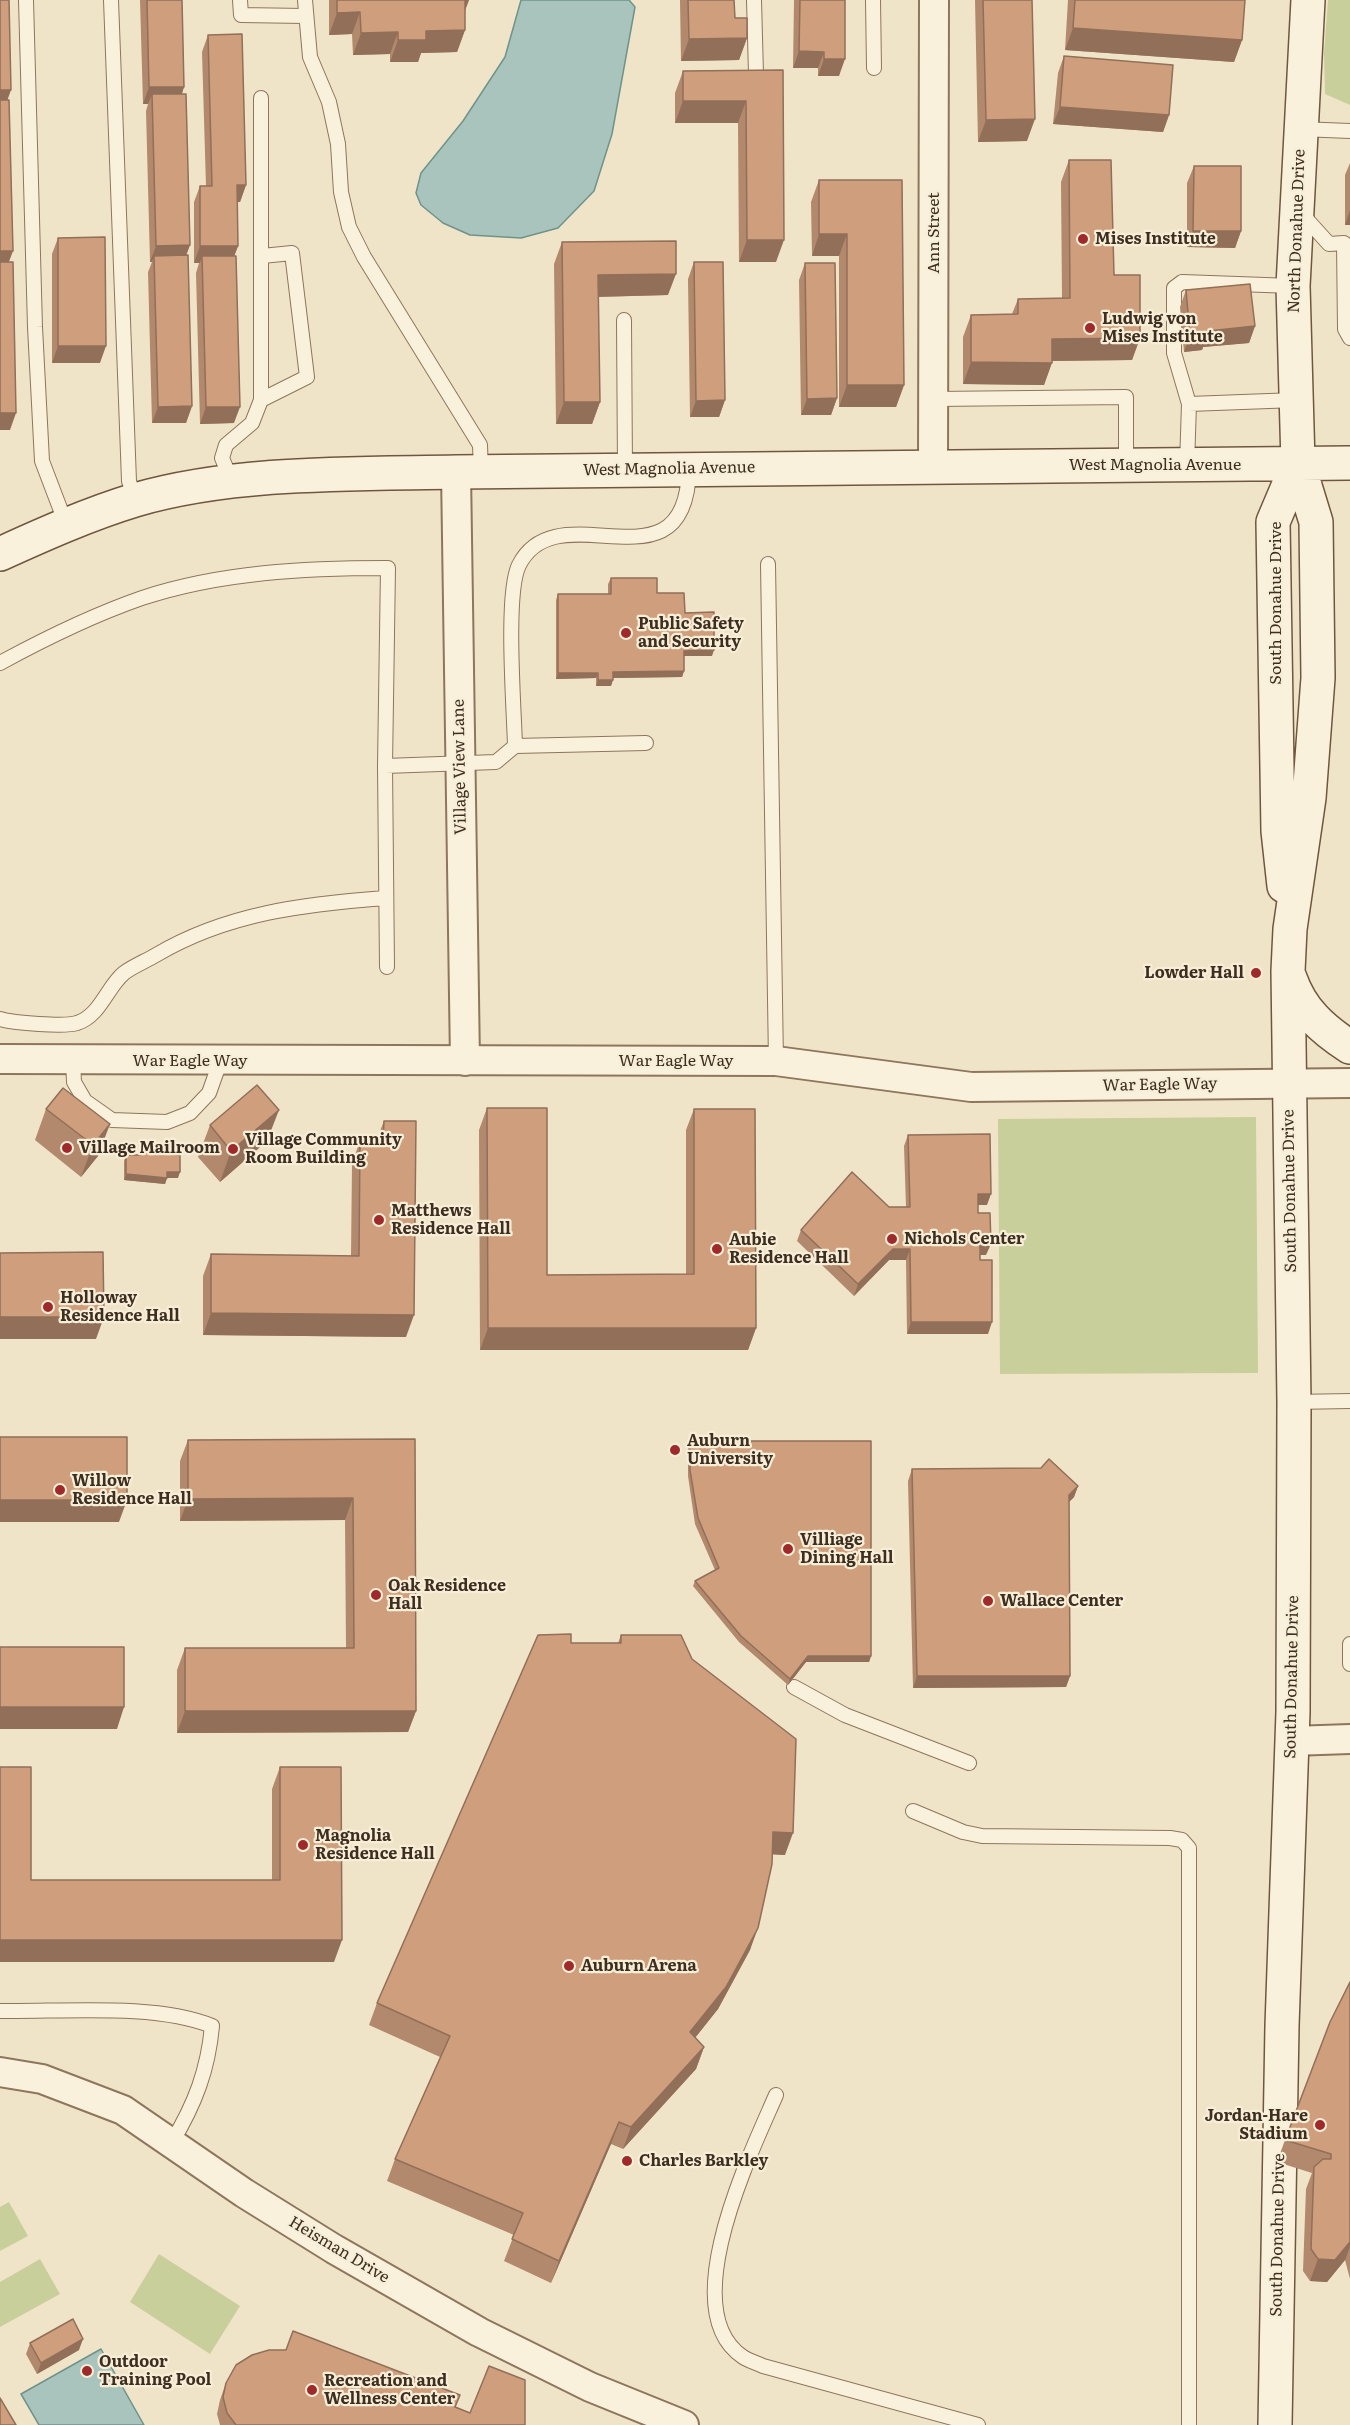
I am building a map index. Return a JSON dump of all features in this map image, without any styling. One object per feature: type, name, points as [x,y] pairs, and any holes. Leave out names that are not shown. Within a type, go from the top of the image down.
[{"type":"street","name":"Ann Street","points":[[933,467],[934,0]]},
{"type":"street","name":"North Donahue Drive","points":[[1298,463],[1293,286],[1308,0]]},
{"type":"street","name":"South Donahue Drive","points":[[1290,929],[1278,831],[1273,522],[1298,463]]},
{"type":"street","name":"South Donahue Drive","points":[[1275,2425],[1282,2038],[1306,1402],[1289,1084],[1288,971],[1290,929],[1309,798],[1318,678],[1316,522],[1298,463]]},
{"type":"street","name":"West Magnolia Avenue","points":[[0,554],[66,524],[135,500],[232,482],[344,474],[1350,463]]},
{"type":"street","name":"Village View Lane","points":[[465,1061],[460,762],[469,472]]},
{"type":"street","points":[[1288,971],[1296,995],[1308,1012],[1329,1033],[1350,1047]]},
{"type":"street","name":"War Eagle Way","points":[[0,1059],[220,1062],[776,1061],[971,1086],[1350,1083]]},
{"type":"street","points":[[1292,1741],[1350,1739]]},
{"type":"street","name":"Heisman Drive","points":[[0,2072],[42,2079],[123,2110],[244,2193],[479,2332],[590,2387],[684,2425]]},
{"type":"lane","points":[[27,0],[35,327],[42,461],[66,524]]},
{"type":"lane","points":[[111,0],[129,469],[135,500]]},
{"type":"lane","points":[[240,0],[241,15],[305,16]]},
{"type":"lane","points":[[305,0],[310,57],[329,102],[338,144],[341,192],[349,227],[364,257],[480,444],[469,472]]},
{"type":"lane","points":[[754,0],[756,74]]},
{"type":"lane","points":[[873,0],[874,68]]},
{"type":"lane","points":[[232,482],[222,458],[226,445],[252,423],[261,400],[261,98]]},
{"type":"lane","points":[[1300,129],[1350,131]]},
{"type":"lane","points":[[1296,207],[1329,244],[1347,243],[1346,329],[1350,338]]},
{"type":"lane","points":[[261,400],[307,376],[292,254],[262,256]]},
{"type":"lane","points":[[1187,465],[1189,404],[1174,353],[1174,288],[1182,282],[1293,286]]},
{"type":"lane","points":[[624,320],[625,470]]},
{"type":"lane","points":[[934,399],[1125,397],[1126,465]]},
{"type":"lane","points":[[1189,404],[1296,400]]},
{"type":"lane","points":[[515,746],[512,586],[526,552],[553,536],[651,535],[671,527],[682,513],[688,495],[689,469]]},
{"type":"lane","points":[[768,564],[776,1061]]},
{"type":"lane","points":[[0,663],[83,621],[142,598],[196,583],[319,568],[388,568],[385,765],[387,967]]},
{"type":"lane","points":[[385,765],[496,762],[515,746],[646,743]]},
{"type":"lane","points":[[0,1019],[12,1023],[77,1023],[93,1012],[124,974],[173,945],[225,923],[283,907],[385,898]]},
{"type":"lane","points":[[73,1060],[74,1082],[85,1101],[112,1120],[167,1122],[190,1113],[209,1092],[220,1062]]},
{"type":"lane","points":[[1306,1402],[1350,1401]]},
{"type":"lane","points":[[1350,1644],[1350,1664]]},
{"type":"lane","points":[[794,1687],[845,1714],[969,1763]]},
{"type":"lane","points":[[913,1811],[963,1832],[982,1836],[1170,1838],[1182,1840],[1189,1848],[1189,2425]]},
{"type":"lane","points":[[0,2011],[157,2012],[190,2017],[212,2026],[209,2054],[199,2091],[172,2142]]},
{"type":"lane","points":[[776,2096],[721,2234],[715,2270],[718,2316],[726,2338],[741,2356],[764,2366],[978,2425]]},
{"type":"green space","points":[[1328,0],[1350,0],[1350,105],[1325,94],[1324,54]]},
{"type":"green space","points":[[1256,1117],[1258,1373],[1000,1374],[998,1119]]},
{"type":"green space","points":[[9,2202],[28,2236],[0,2251],[0,2207]]},
{"type":"green space","points":[[159,2254],[240,2306],[210,2354],[130,2302]]},
{"type":"green space","points":[[40,2259],[60,2294],[0,2327],[0,2282]]},
{"type":"water","points":[[521,0],[629,0],[635,7],[612,134],[594,191],[558,228],[521,238],[470,235],[443,223],[421,205],[416,193],[421,173],[463,121],[505,57]]},
{"type":"water","name":"Outdoor Training Pool","points":[[101,2349],[144,2425],[39,2425],[21,2394]]},
{"type":"building","points":[[0,0],[9,0],[11,90],[0,90]]},
{"type":"building","points":[[147,0],[182,0],[184,87],[149,87]]},
{"type":"building","points":[[337,0],[465,0],[465,30],[426,31],[426,40],[398,40],[398,32],[361,33],[360,12],[337,13]]},
{"type":"building","points":[[688,0],[734,0],[735,18],[747,18],[747,38],[689,39]]},
{"type":"building","points":[[800,0],[845,0],[845,59],[824,59],[824,52],[799,51]]},
{"type":"building","points":[[983,0],[1032,0],[1035,119],[986,120]]},
{"type":"building","points":[[1075,0],[1245,0],[1242,40],[1073,28]]},
{"type":"building","points":[[242,34],[246,185],[237,185],[238,246],[200,246],[200,186],[212,186],[208,35]]},
{"type":"building","points":[[1064,56],[1173,65],[1169,115],[1060,107]]},
{"type":"building","points":[[783,70],[784,240],[747,240],[746,101],[683,101],[683,71]]},
{"type":"building","points":[[152,94],[186,94],[190,245],[156,246]]},
{"type":"building","points":[[0,100],[9,100],[13,251],[0,251]]},
{"type":"building","name":"Mises Institute","points":[[1069,160],[1111,160],[1114,275],[1140,275],[1140,338],[1052,339],[1052,363],[971,362],[971,315],[1018,314],[1018,299],[1070,298]]},
{"type":"building","points":[[1194,166],[1241,166],[1241,231],[1193,231]]},
{"type":"building","points":[[819,180],[902,180],[904,385],[847,385],[847,234],[819,234]]},
{"type":"building","points":[[105,237],[106,346],[58,346],[58,238]]},
{"type":"building","points":[[676,241],[676,274],[598,275],[600,402],[564,402],[562,242]]},
{"type":"building","points":[[188,255],[192,406],[158,407],[154,256]]},
{"type":"building","points":[[202,256],[236,256],[240,407],[206,407]]},
{"type":"building","points":[[0,262],[13,262],[16,413],[0,413]]},
{"type":"building","points":[[694,262],[723,262],[725,400],[696,401]]},
{"type":"building","points":[[805,263],[835,263],[837,398],[807,399]]},
{"type":"building","points":[[1250,284],[1255,326],[1190,335],[1186,290]]},
{"type":"building","points":[[611,578],[657,578],[657,593],[684,593],[685,613],[714,612],[714,650],[684,651],[684,671],[613,672],[613,680],[598,680],[598,673],[558,673],[558,594],[611,594]]},
{"type":"building","points":[[257,1085],[279,1110],[231,1151],[210,1125]]},
{"type":"building","points":[[63,1088],[110,1124],[93,1145],[46,1109]]},
{"type":"building","name":"Aubie Residence Hall","points":[[487,1108],[547,1108],[547,1275],[694,1274],[694,1109],[755,1109],[756,1328],[488,1328]]},
{"type":"building","name":"Matthews Residence Hall","points":[[384,1121],[416,1121],[414,1315],[211,1313],[211,1254],[359,1256],[360,1141],[383,1141]]},
{"type":"building","name":"Nichols Center","points":[[990,1134],[991,1194],[978,1194],[978,1213],[990,1213],[991,1244],[980,1244],[980,1260],[992,1260],[992,1322],[911,1322],[910,1249],[893,1249],[858,1284],[801,1230],[852,1172],[889,1207],[910,1207],[908,1135]]},
{"type":"building","points":[[141,1151],[168,1151],[168,1154],[180,1155],[180,1172],[167,1172],[167,1178],[126,1174],[126,1155],[141,1155]]},
{"type":"building","name":"Holloway Residence Hall","points":[[103,1252],[104,1317],[0,1317],[0,1253]]},
{"type":"building","name":"Willow Residence Hall","points":[[0,1437],[127,1437],[127,1500],[0,1500]]},
{"type":"building","name":"Oak Residence Hall","points":[[415,1439],[416,1711],[185,1711],[185,1648],[354,1648],[353,1498],[188,1499],[188,1440]]},
{"type":"building","name":"Villiage Dining Hall","points":[[690,1441],[871,1441],[871,1656],[808,1656],[790,1679],[741,1636],[695,1581],[719,1568],[698,1518],[690,1470]]},
{"type":"building","name":"Wallace Center","points":[[1049,1459],[1078,1486],[1069,1495],[1070,1676],[917,1676],[912,1469],[1041,1468]]},
{"type":"building","name":"Auburn Arena","points":[[571,1634],[571,1643],[621,1643],[621,1635],[681,1635],[692,1659],[796,1739],[793,1833],[773,1832],[772,1864],[758,1928],[726,1987],[690,2032],[704,2047],[631,2127],[619,2122],[559,2261],[512,2239],[523,2213],[395,2159],[450,2036],[377,2003],[538,1635]]},
{"type":"building","points":[[0,1647],[124,1647],[124,1707],[0,1707]]},
{"type":"building","name":"Magnolia Residence Hall","points":[[0,1767],[31,1767],[31,1880],[280,1880],[280,1767],[341,1767],[342,1940],[0,1940]]},
{"type":"building","name":"Jordan-Hare Stadium","points":[[1350,1982],[1350,2242],[1335,2260],[1318,2259],[1311,2249],[1314,2167],[1323,2159],[1331,2159],[1331,2154],[1285,2140],[1330,2022]]},
{"type":"building","points":[[73,2319],[83,2339],[41,2363],[30,2343]]},
{"type":"building","name":"Recreation and Wellness Center","points":[[293,2331],[460,2395],[455,2407],[470,2413],[489,2366],[525,2380],[525,2425],[236,2425],[227,2413],[223,2397],[226,2383],[236,2365],[252,2355],[269,2350],[286,2350]]},
{"type":"building","points":[[0,2398],[16,2425],[0,2425]]},
{"type":"place","name":"Mises Institute","points":[[1083,239]]},
{"type":"place","name":"Ludwig von Mises Institute","points":[[1090,328]]},
{"type":"place","name":"Public Safety and Security","points":[[626,633]]},
{"type":"place","name":"Lowder Hall","points":[[1256,973]]},
{"type":"place","name":"Village Mailroom","points":[[67,1148]]},
{"type":"place","name":"Village Community Room Building","points":[[233,1149]]},
{"type":"place","name":"Matthews Residence Hall","points":[[379,1220]]},
{"type":"place","name":"Nichols Center","points":[[892,1239]]},
{"type":"place","name":"Aubie Residence Hall","points":[[717,1249]]},
{"type":"place","name":"Holloway Residence Hall","points":[[48,1307]]},
{"type":"place","name":"Auburn University","points":[[675,1450]]},
{"type":"place","name":"Willow Residence Hall","points":[[60,1490]]},
{"type":"place","name":"Villiage Dining Hall","points":[[788,1549]]},
{"type":"place","name":"Oak Residence Hall","points":[[376,1595]]},
{"type":"place","name":"Wallace Center","points":[[988,1601]]},
{"type":"place","name":"Magnolia Residence Hall","points":[[303,1845]]},
{"type":"place","name":"Auburn Arena","points":[[569,1966]]},
{"type":"place","name":"Jordan-Hare Stadium","points":[[1320,2125]]},
{"type":"place","name":"Charles Barkley","points":[[627,2161]]},
{"type":"place","name":"Outdoor Training Pool","points":[[87,2371]]},
{"type":"place","name":"Recreation and Wellness Center","points":[[312,2390]]}]
